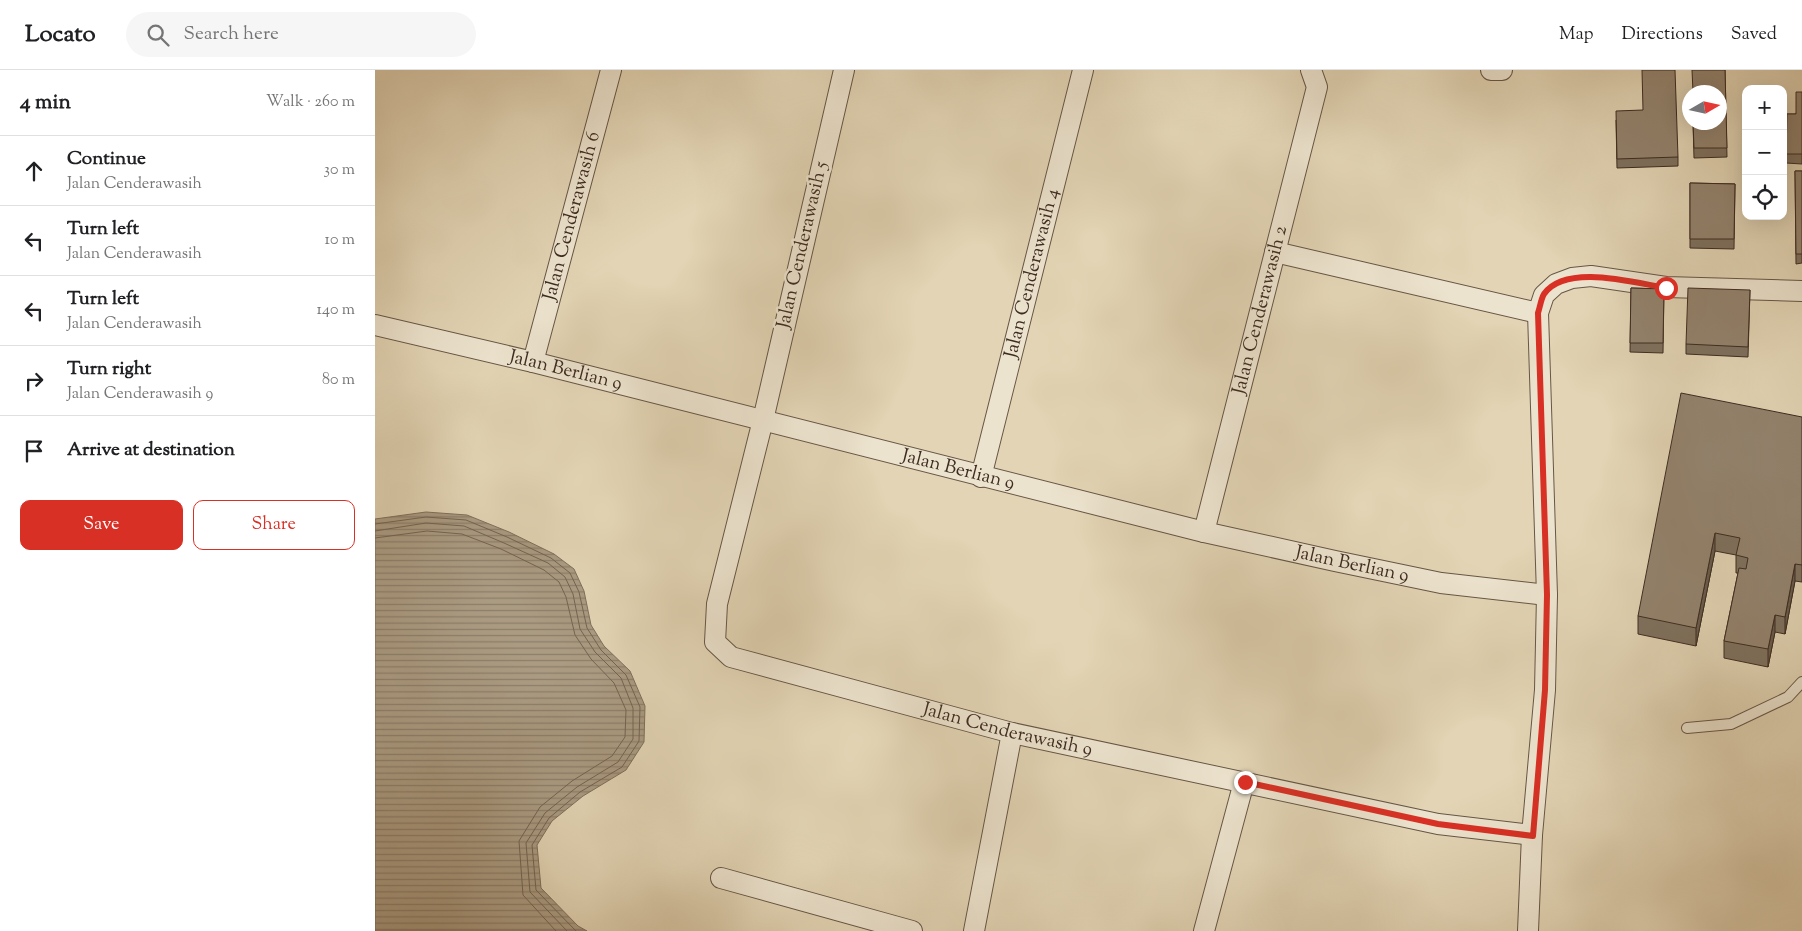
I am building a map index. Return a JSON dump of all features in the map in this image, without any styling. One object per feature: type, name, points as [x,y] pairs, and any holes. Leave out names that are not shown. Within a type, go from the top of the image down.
[{"type":"street","name":"Jalan Cenderawasih 6","points":[[533,362],[611,70]]},
{"type":"street","name":"Jalan Cenderawasih 5","points":[[763,420],[844,70]]},
{"type":"street","name":"Jalan Cenderawasih 4","points":[[981,477],[1083,70]]},
{"type":"street","points":[[1491,70],[1502,70]]},
{"type":"street","name":"Jalan Cenderawasih 2","points":[[1204,532],[1275,252],[1314,79]]},
{"type":"street","points":[[1275,252],[1538,313]]},
{"type":"street","points":[[1528,931],[1533,836],[1545,690],[1547,595],[1538,313],[1544,294],[1556,284],[1572,278],[1591,276],[1666,288],[1802,291]]},
{"type":"street","name":"Jalan Berlian 9","points":[[375,325],[533,362],[1204,532],[1441,582],[1547,595]]},
{"type":"street","name":"Jalan Cenderawasih 9","points":[[763,420],[717,604],[715,642],[731,657],[1012,733],[1438,824],[1533,836]]},
{"type":"street","points":[[974,931],[1012,733]]},
{"type":"street","points":[[1204,931],[1245,782]]},
{"type":"street","points":[[721,878],[912,931]]},
{"type":"lane","points":[[1687,728],[1731,724],[1788,697],[1802,682]]},
{"type":"water","points":[[426,512],[467,515],[509,532],[554,554],[574,569],[584,591],[591,625],[604,646],[630,671],[645,706],[644,742],[626,770],[583,796],[552,821],[537,845],[541,888],[578,926],[587,931],[375,931],[375,519]]},
{"type":"building","points":[[1642,70],[1675,70],[1678,157],[1617,159],[1616,111],[1643,110]]},
{"type":"building","points":[[1692,70],[1725,70],[1725,85],[1693,85]]},
{"type":"building","points":[[1796,92],[1802,92],[1802,154],[1787,154],[1787,114],[1796,114]]},
{"type":"building","points":[[1693,130],[1727,130],[1727,148],[1694,148]]},
{"type":"building","points":[[1795,171],[1802,171],[1802,254],[1796,254]]},
{"type":"building","points":[[1690,183],[1735,184],[1734,239],[1690,239]]},
{"type":"building","points":[[1631,288],[1664,289],[1663,343],[1630,343]]},
{"type":"building","points":[[1688,288],[1750,290],[1748,347],[1686,344]]},
{"type":"building","points":[[1681,393],[1802,417],[1802,565],[1795,564],[1785,617],[1775,615],[1768,649],[1724,641],[1739,568],[1746,569],[1748,558],[1736,555],[1740,538],[1715,533],[1696,628],[1638,616]]},
{"type":"route","points":[[1245,782],[1438,824],[1533,836],[1545,690],[1547,595],[1538,313],[1544,294],[1556,284],[1572,278],[1591,276],[1666,288]]}]
